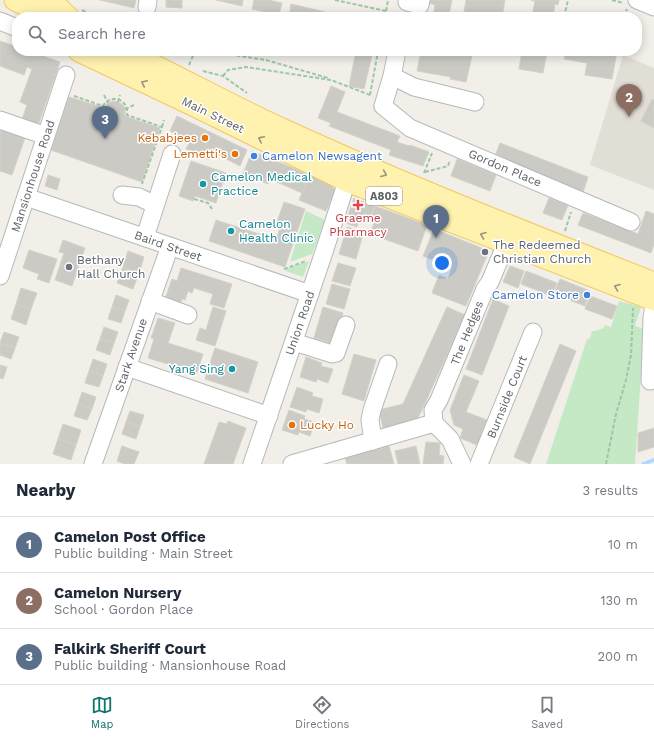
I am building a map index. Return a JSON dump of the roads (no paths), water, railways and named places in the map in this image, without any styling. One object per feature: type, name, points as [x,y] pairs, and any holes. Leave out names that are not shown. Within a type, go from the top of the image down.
[{"type":"main road","points":[[15,0],[38,12]]},
{"type":"main road","points":[[50,0],[63,12]]},
{"type":"main road","name":"Main Street","points":[[90,56],[347,181],[645,297]]},
{"type":"main road","name":"Main Street","points":[[135,56],[277,127],[324,148],[419,180],[559,246],[654,283]]},
{"type":"main road","name":"Main Street","points":[[324,148],[345,165],[347,181]]},
{"type":"street","points":[[632,2],[654,8]]},
{"type":"street","points":[[0,22],[12,26]]},
{"type":"street","points":[[396,56],[392,76],[414,87],[475,102]]},
{"type":"street","name":"Mansionhouse Road","points":[[0,276],[7,232],[26,197],[66,75]]},
{"type":"street","name":"Gordon Place","points":[[392,76],[383,106],[410,128],[631,222]]},
{"type":"street","points":[[0,120],[46,136]]},
{"type":"street","points":[[144,237],[172,154]]},
{"type":"street","name":"Union Road","points":[[252,464],[347,181]]},
{"type":"street","points":[[122,195],[139,197],[155,205]]},
{"type":"street","name":"Baird Street","points":[[26,197],[310,294]]},
{"type":"street","name":"The Hedges","points":[[434,423],[433,410],[439,400],[484,289],[490,282],[506,244]]},
{"type":"street","name":"Stark Avenue","points":[[93,464],[170,246]]},
{"type":"street","points":[[150,301],[188,315]]},
{"type":"street","points":[[650,381],[652,317],[654,308]]},
{"type":"street","points":[[294,342],[332,354],[336,353],[346,325]]},
{"type":"street","name":"Burnside Court","points":[[480,462],[534,333]]},
{"type":"street","points":[[373,441],[370,420],[388,364]]},
{"type":"street","points":[[127,367],[269,416]]},
{"type":"street","points":[[292,464],[328,459],[373,441],[434,423],[450,440],[462,464]]},
{"type":"waterway","points":[[643,464],[654,460]]},
{"type":"place","name":"Camelon Nursery","points":[[629,117]]},
{"type":"place","name":"Kebabjees","points":[[205,138]]},
{"type":"place","name":"Falkirk Sheriff Court","points":[[105,139]]},
{"type":"place","name":"Lemetti's","points":[[235,154]]},
{"type":"place","name":"Camelon Newsagent","points":[[254,156]]},
{"type":"place","name":"Camelon Medical Practice","points":[[203,184]]},
{"type":"place","name":"Graeme Pharmacy","points":[[358,205]]},
{"type":"place","name":"Camelon Health Clinic","points":[[231,231]]},
{"type":"place","name":"Camelon Post Office","points":[[436,238]]},
{"type":"place","name":"The Redeemed Christian Church","points":[[485,252]]},
{"type":"place","name":"Bethany Hall Church","points":[[69,267]]},
{"type":"place","name":"Camelon Store","points":[[587,295]]},
{"type":"place","name":"Yang Sing","points":[[232,369]]},
{"type":"place","name":"Lucky Ho","points":[[292,425]]}]
